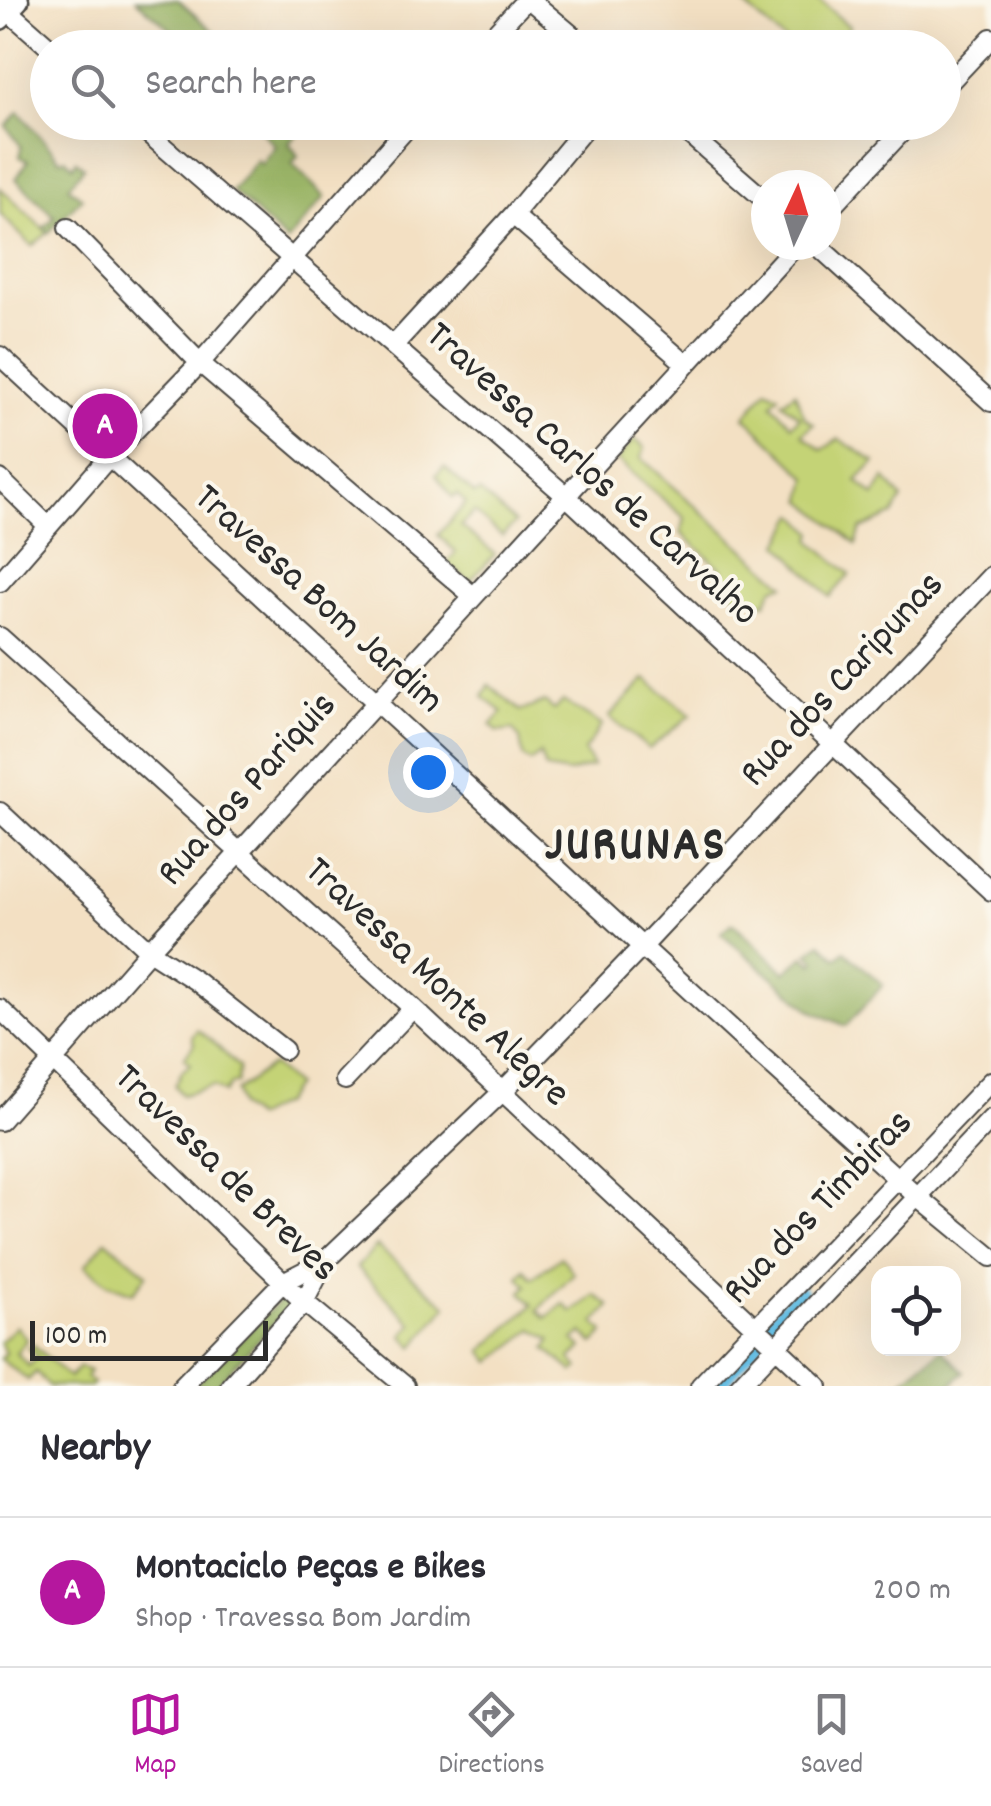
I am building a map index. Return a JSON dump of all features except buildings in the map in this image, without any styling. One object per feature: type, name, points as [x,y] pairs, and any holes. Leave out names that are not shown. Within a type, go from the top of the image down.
[{"type":"street","points":[[499,30],[528,0],[565,30]]},
{"type":"street","points":[[6,8],[30,30]]},
{"type":"street","points":[[961,70],[991,38]]},
{"type":"street","name":"Travessa Carlos de Carvalho","points":[[156,140],[564,494],[991,890]]},
{"type":"street","points":[[0,582],[396,140]]},
{"type":"street","points":[[393,346],[513,215],[575,140]]},
{"type":"street","points":[[696,140],[751,188]]},
{"type":"street","points":[[841,197],[895,140]]},
{"type":"street","points":[[513,215],[686,364]]},
{"type":"street","points":[[68,228],[200,363],[473,596]]},
{"type":"street","name":"Rua dos Pariquis","points":[[0,1121],[564,494],[782,260]]},
{"type":"street","points":[[833,260],[991,402]]},
{"type":"street","name":"Travessa Bom Jardim","points":[[0,356],[910,1190],[991,1257]]},
{"type":"street","points":[[0,479],[48,526]]},
{"type":"street","name":"Rua dos Caripunas","points":[[182,1386],[283,1282],[326,1260],[501,1092],[644,946],[991,576]]},
{"type":"street","name":"Travessa Monte Alegre","points":[[0,636],[412,1008],[818,1386]]},
{"type":"street","points":[[0,812],[149,951],[284,1050]]},
{"type":"street","points":[[345,1080],[412,1008]]},
{"type":"street","name":"Travessa de Breves","points":[[0,1009],[304,1302],[405,1386]]},
{"type":"street","name":"Rua dos Timbiras","points":[[739,1386],[910,1190],[991,1082]]},
{"type":"street","name":"Rua dos Timbiras","points":[[700,1386],[756,1326],[991,1118]]},
{"type":"street","name":"Rua dos Caripunas","points":[[230,1386],[304,1302],[326,1260]]},
{"type":"green space","points":[[136,0],[178,0],[212,30],[171,30]]},
{"type":"green space","points":[[739,0],[819,0],[850,27],[847,30],[773,30]]},
{"type":"green space","points":[[19,112],[30,125],[30,140],[44,140],[61,160],[65,158],[73,166],[76,161],[84,167],[68,187],[82,198],[48,233],[44,227],[55,217],[16,179],[28,161],[20,157],[21,146],[6,126]]},
{"type":"green space","points":[[270,140],[292,140],[289,143],[298,156],[292,164],[325,197],[287,242],[232,191],[257,160],[261,164],[275,146]]},
{"type":"green space","points":[[0,188],[48,233],[32,246],[0,214]]},
{"type":"green space","points":[[767,389],[779,395],[772,404],[792,425],[800,417],[782,402],[795,392],[805,418],[814,424],[802,434],[822,450],[839,439],[875,462],[857,481],[874,496],[885,478],[902,499],[893,515],[861,529],[856,544],[803,500],[808,478],[745,417]]},
{"type":"green space","points":[[634,439],[645,448],[641,458],[785,585],[774,587],[766,603],[737,597],[723,584],[723,570],[681,533],[685,518],[617,460]]},
{"type":"green space","points":[[444,467],[515,523],[502,536],[474,512],[461,526],[495,554],[470,581],[446,563],[456,552],[438,535],[466,503],[457,494],[453,498],[436,475]]},
{"type":"green space","points":[[796,514],[814,533],[811,540],[850,574],[830,597],[780,544]]},
{"type":"green space","points":[[646,679],[691,715],[649,749],[609,717]]},
{"type":"green space","points":[[489,685],[521,711],[545,702],[554,710],[563,701],[602,725],[584,751],[593,766],[568,773],[545,769],[540,754],[531,762],[523,757],[520,739],[513,730],[498,732],[491,725],[503,712],[483,697]]},
{"type":"green space","points":[[733,923],[785,972],[804,956],[813,964],[816,961],[808,953],[821,943],[837,958],[845,951],[883,985],[846,1026],[812,1011],[721,933]]},
{"type":"green space","points":[[197,1030],[239,1067],[237,1083],[231,1084],[225,1093],[213,1086],[182,1095],[175,1086],[182,1071],[191,1064],[184,1058],[194,1044],[192,1037]]},
{"type":"green space","points":[[272,1065],[295,1085],[283,1103],[254,1118],[240,1107],[236,1091]]},
{"type":"green space","points":[[106,1240],[147,1274],[133,1293],[108,1284],[85,1266]]},
{"type":"green space","points":[[377,1246],[447,1306],[414,1347],[403,1336],[413,1324],[357,1267]]},
{"type":"green space","points":[[561,1257],[574,1273],[538,1310],[546,1318],[564,1304],[572,1312],[595,1295],[610,1306],[595,1323],[604,1332],[594,1344],[583,1333],[574,1340],[582,1348],[571,1359],[579,1368],[574,1372],[546,1349],[551,1340],[533,1329],[491,1362],[482,1351],[533,1305],[521,1292],[527,1286],[519,1277],[525,1269],[532,1278]]},
{"type":"green space","points":[[282,1298],[290,1306],[215,1386],[194,1386]]},
{"type":"green space","points":[[16,1326],[27,1339],[16,1353],[29,1366],[38,1357],[28,1348],[34,1345],[69,1378],[79,1367],[90,1371],[86,1377],[93,1383],[49,1386],[36,1372],[28,1380],[0,1359],[5,1353],[0,1342]]},
{"type":"green space","points":[[933,1356],[949,1356],[964,1372],[951,1386],[896,1386]]},
{"type":"waterway","points":[[715,1386],[799,1294]]},
{"type":"place","name":"Montaciclo Peças e Bikes","points":[[105,426]]},
{"type":"district","name":"JURUNAS","points":[[636,848]]}]
